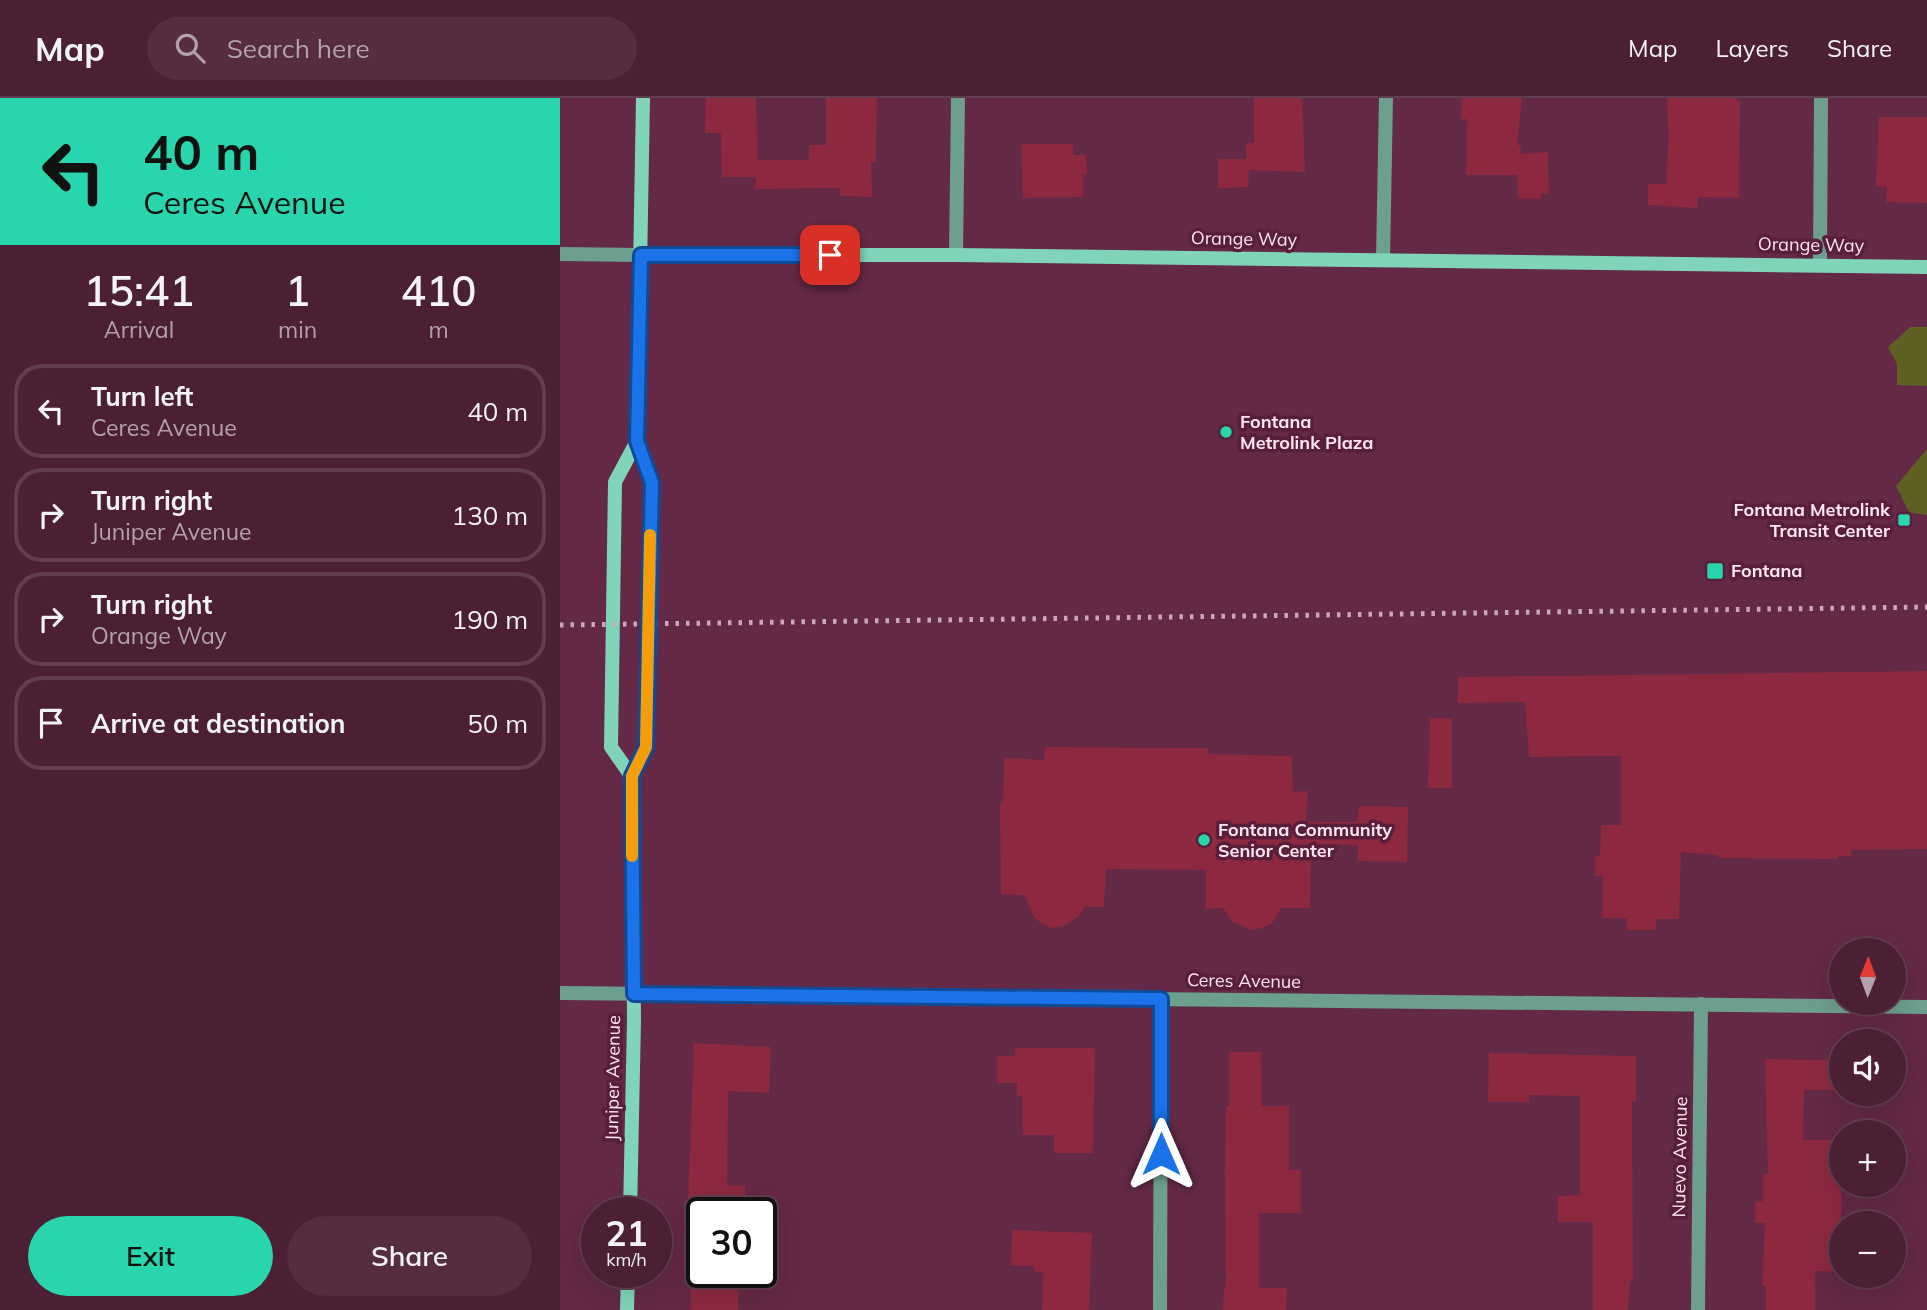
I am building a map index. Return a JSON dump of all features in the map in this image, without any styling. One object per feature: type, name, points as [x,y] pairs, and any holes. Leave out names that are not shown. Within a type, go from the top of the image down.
[{"type":"street","name":"Juniper Avenue","points":[[630,1197],[634,994],[632,776],[646,747],[652,483],[637,441],[643,98]]},
{"type":"street","points":[[956,255],[958,98]]},
{"type":"street","points":[[1383,260],[1386,98]]},
{"type":"street","points":[[1820,264],[1821,98]]},
{"type":"street","name":"Orange Way","points":[[560,254],[956,255],[1927,267]]},
{"type":"street","name":"Juniper Avenue","points":[[632,776],[611,747],[615,482],[637,441]]},
{"type":"street","name":"Ceres Avenue","points":[[560,992],[1927,1007]]},
{"type":"street","points":[[1160,1310],[1161,999]]},
{"type":"street","name":"Nuevo Avenue","points":[[1698,1310],[1701,1004]]},
{"type":"street","points":[[627,1310],[628,1288]]},
{"type":"shaded area","points":[[1910,327],[1927,327],[1927,386],[1897,385],[1897,364],[1888,347]]},
{"type":"shaded area","points":[[1927,449],[1927,515],[1909,512],[1896,486]]},
{"type":"building","points":[[706,98],[756,98],[758,160],[809,160],[809,145],[826,145],[826,98],[877,98],[876,162],[871,162],[872,197],[840,196],[840,188],[755,189],[756,177],[722,177],[721,133],[705,133]]},
{"type":"building","points":[[1254,98],[1302,98],[1305,172],[1249,170],[1248,187],[1218,188],[1218,159],[1246,159],[1246,143],[1254,143]]},
{"type":"building","points":[[1462,98],[1522,98],[1517,145],[1521,145],[1520,154],[1548,152],[1549,194],[1542,193],[1541,199],[1518,198],[1517,175],[1466,175],[1467,119],[1461,119]]},
{"type":"building","points":[[1667,98],[1734,98],[1740,101],[1739,198],[1698,197],[1697,208],[1648,205],[1648,184],[1666,184],[1669,131]]},
{"type":"building","points":[[1879,117],[1927,117],[1927,203],[1886,202],[1887,187],[1876,186]]},
{"type":"building","points":[[1021,144],[1073,144],[1073,155],[1086,155],[1087,174],[1083,175],[1083,197],[1023,198]]},
{"type":"building","points":[[1927,671],[1927,849],[1851,850],[1851,857],[1839,856],[1837,859],[1719,858],[1718,855],[1681,852],[1679,919],[1656,919],[1656,930],[1627,930],[1626,918],[1602,918],[1603,876],[1595,876],[1595,856],[1600,855],[1601,825],[1621,825],[1621,756],[1529,757],[1525,702],[1458,703],[1458,677]]},
{"type":"building","points":[[1430,718],[1452,719],[1452,788],[1428,788]]},
{"type":"building","name":"Fontana Community Senior Center","points":[[1045,747],[1208,748],[1208,754],[1292,756],[1293,792],[1308,791],[1306,822],[1357,822],[1359,806],[1408,807],[1407,862],[1358,861],[1358,845],[1311,844],[1310,908],[1282,908],[1272,923],[1252,930],[1233,922],[1223,908],[1206,909],[1206,870],[1106,869],[1104,907],[1084,907],[1080,915],[1064,926],[1052,928],[1034,917],[1024,895],[1001,894],[1000,803],[1003,803],[1004,758],[1044,760]]},
{"type":"building","points":[[694,1043],[771,1047],[769,1093],[728,1091],[727,1185],[745,1186],[745,1197],[688,1197]]},
{"type":"building","points":[[1015,1048],[1095,1048],[1093,1153],[1054,1153],[1054,1135],[1023,1135],[1022,1096],[1017,1096],[1017,1083],[997,1083],[997,1056],[1015,1056]]},
{"type":"building","points":[[1229,1052],[1261,1052],[1262,1106],[1289,1106],[1289,1170],[1301,1170],[1301,1213],[1259,1213],[1259,1288],[1287,1288],[1286,1310],[1223,1310],[1226,1287],[1225,1170]]},
{"type":"building","points":[[1489,1053],[1636,1056],[1636,1101],[1632,1101],[1633,1281],[1630,1281],[1628,1310],[1593,1310],[1593,1222],[1558,1222],[1558,1196],[1580,1195],[1580,1096],[1529,1095],[1529,1102],[1488,1102]]},
{"type":"building","points":[[1765,1059],[1829,1060],[1829,1090],[1804,1090],[1803,1140],[1829,1140],[1829,1197],[1841,1197],[1841,1211],[1829,1211],[1829,1272],[1815,1271],[1815,1310],[1766,1310],[1766,1286],[1762,1286],[1765,1223],[1755,1223],[1755,1202],[1763,1201],[1763,1174],[1768,1174]]},
{"type":"building","points":[[1012,1230],[1092,1233],[1089,1310],[1042,1310],[1043,1272],[1034,1272],[1034,1266],[1011,1265]]},
{"type":"building","points":[[690,1288],[738,1288],[738,1310],[691,1310]]},
{"type":"railway","points":[[560,625],[1927,607]]},
{"type":"slow traffic","points":[[632,856],[632,776],[646,747],[650,535]]},
{"type":"place","name":"Fontana Metrolink Plaza","points":[[1226,432]]},
{"type":"place","name":"Fontana Metrolink Transit Center","points":[[1904,520]]},
{"type":"place","name":"Fontana","points":[[1715,571]]},
{"type":"place","name":"Fontana Community Senior Center","points":[[1204,840]]},
{"type":"route","points":[[830,255],[641,255],[637,441],[652,483],[646,747],[632,776],[634,994],[1161,999],[1161,1154]]}]
